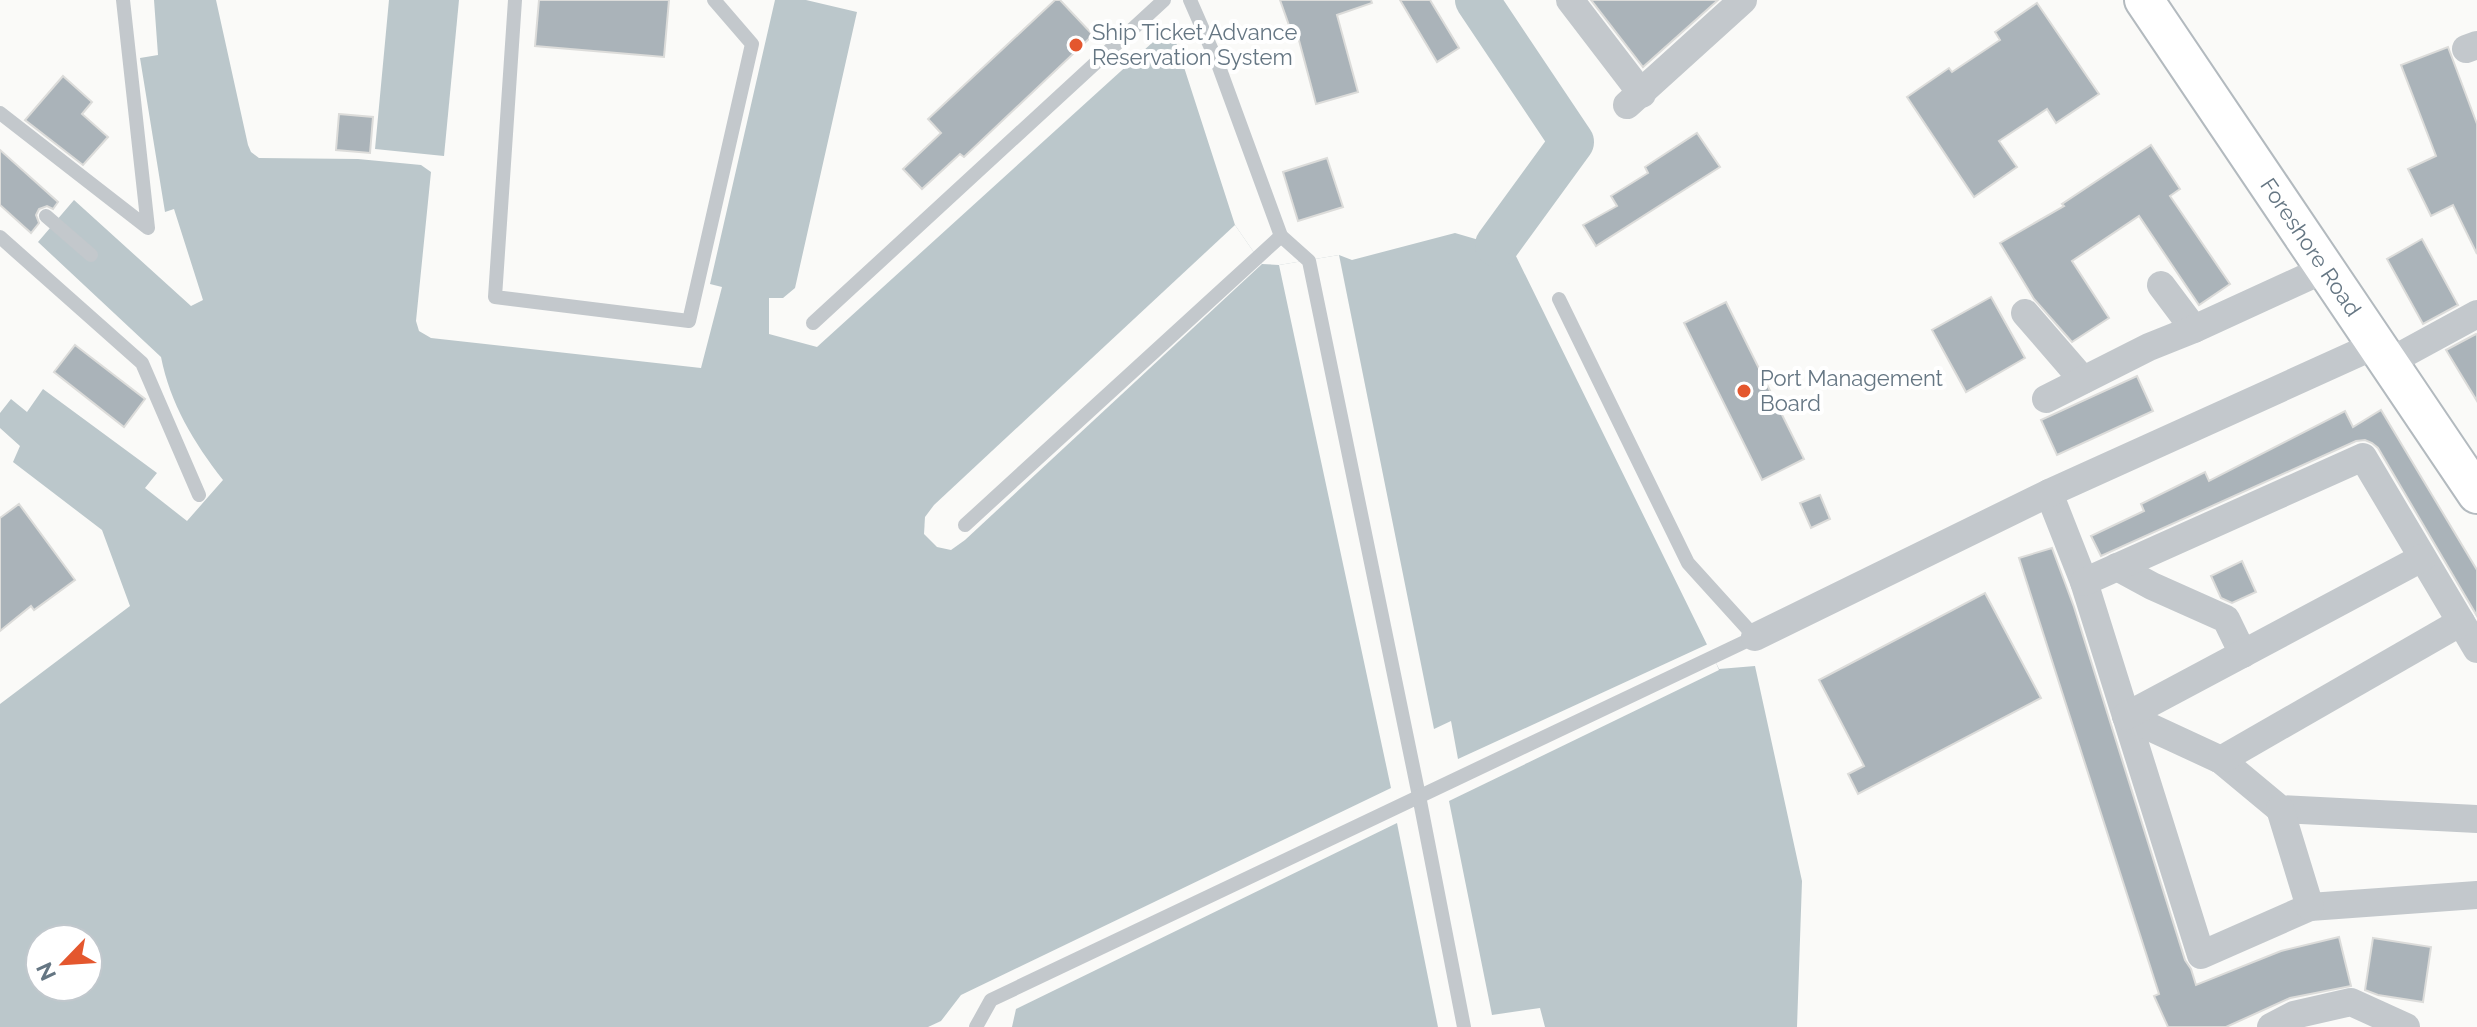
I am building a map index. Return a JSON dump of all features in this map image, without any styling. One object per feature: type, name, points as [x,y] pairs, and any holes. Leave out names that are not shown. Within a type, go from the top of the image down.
[{"type":"main road","name":"Foreshore Road","points":[[2144,0],[2477,494]]},
{"type":"street","points":[[1570,0],[1635,99],[1743,0]]},
{"type":"street","points":[[2046,399],[2149,347],[2325,269]]},
{"type":"street","points":[[2161,285],[2194,329]]},
{"type":"street","points":[[2025,313],[2083,380]]},
{"type":"street","points":[[1755,637],[2049,493],[2477,314]]},
{"type":"street","points":[[2084,582],[2363,457],[2477,649]]},
{"type":"street","points":[[2049,493],[2084,582],[2201,955],[2310,907],[2477,895]]},
{"type":"street","points":[[2126,716],[2422,558]]},
{"type":"street","points":[[2117,567],[2226,619],[2243,654]]},
{"type":"street","points":[[2221,760],[2461,622]]},
{"type":"street","points":[[2126,716],[2221,760],[2280,809],[2310,907]]},
{"type":"street","points":[[2280,809],[2477,819]]},
{"type":"street","points":[[2271,1027],[2294,1015],[2351,1002],[2406,1027]]},
{"type":"lane","points":[[0,113],[148,228],[123,0]]},
{"type":"lane","points":[[515,0],[495,297],[689,321],[752,44],[714,0]]},
{"type":"lane","points":[[813,323],[1164,0]]},
{"type":"lane","points":[[1190,0],[1218,64],[1281,236],[1309,261],[1464,1027]]},
{"type":"lane","points":[[46,216],[91,255]]},
{"type":"lane","points":[[965,525],[1281,236]]},
{"type":"lane","points":[[0,237],[142,363],[199,495]]},
{"type":"lane","points":[[976,1027],[991,1000],[1755,637],[1688,563],[1559,299]]},
{"type":"shaded area","points":[[154,0],[216,0],[251,152],[259,158],[358,159],[421,165],[431,172],[416,321],[419,331],[431,338],[701,368],[722,287],[710,284],[775,0],[806,0],[857,12],[795,288],[783,298],[769,298],[769,334],[817,347],[1164,32],[1172,30],[1235,225],[1262,264],[1279,265],[1339,255],[1352,260],[1455,233],[1513,250],[1719,669],[1755,666],[1802,881],[1797,1027],[0,1027],[0,704],[130,606],[102,530],[13,462],[20,446],[0,428],[0,413],[11,399],[27,412],[43,389],[157,473],[145,488],[187,521],[223,480],[184,422],[170,390],[161,357],[38,242],[74,200],[191,306],[203,300],[174,209],[165,212],[140,58],[158,55]]},
{"type":"shaded area","points":[[389,0],[459,0],[444,156],[375,149]]},
{"type":"pier","points":[[1235,225],[1262,264],[965,540],[951,550],[937,547],[924,534],[925,517],[934,505]]},
{"type":"pier","points":[[1339,255],[1434,729],[1451,721],[1458,759],[1708,644],[1719,670],[1449,801],[1492,1015],[1540,1008],[1545,1027],[1438,1027],[1397,823],[1016,1009],[1012,1027],[928,1027],[941,1021],[961,995],[1391,788],[1279,265]]},
{"type":"building","points":[[539,0],[669,0],[664,57],[535,46]]},
{"type":"building","points":[[1055,0],[1060,0],[1093,35],[964,157],[960,154],[922,189],[903,169],[941,133],[928,119]]},
{"type":"building","points":[[1280,0],[1371,0],[1372,3],[1337,15],[1358,92],[1316,104],[1296,29],[1291,31]]},
{"type":"building","points":[[1400,0],[1430,0],[1459,48],[1437,62]]},
{"type":"building","points":[[1591,0],[1718,0],[1643,67]]},
{"type":"building","points":[[2037,3],[2099,94],[2056,123],[2047,109],[1999,141],[2017,167],[1974,197],[1907,97],[1949,68],[1952,72],[2000,40],[1995,32]]},
{"type":"building","points":[[2448,47],[2477,124],[2477,254],[2453,205],[2431,216],[2408,169],[2436,156],[2401,65]]},
{"type":"building","points":[[63,76],[92,102],[82,114],[108,137],[83,165],[25,120]]},
{"type":"building","points":[[339,114],[373,117],[370,153],[336,150]]},
{"type":"building","points":[[1697,133],[1720,167],[1596,246],[1583,225],[1617,206],[1611,196],[1648,173],[1645,167]]},
{"type":"building","points":[[2151,145],[2180,189],[2170,196],[2230,284],[2199,305],[2139,216],[2072,261],[2109,318],[2072,342],[2034,299],[2000,243],[2064,206],[2062,204]]},
{"type":"building","points":[[0,150],[58,202],[53,209],[47,206],[39,209],[36,215],[39,223],[31,233],[0,205]]},
{"type":"building","points":[[1327,158],[1343,207],[1298,221],[1283,172]]},
{"type":"building","points":[[2422,239],[2458,305],[2423,324],[2387,259]]},
{"type":"building","points":[[1991,297],[2025,358],[1966,392],[1932,330]]},
{"type":"building","name":"Port Management Board","points":[[1726,302],[1804,459],[1762,480],[1684,323]]},
{"type":"building","points":[[2477,335],[2477,401],[2446,350]]},
{"type":"building","points":[[75,345],[145,399],[124,427],[54,372]]},
{"type":"building","points":[[2137,376],[2153,411],[2057,455],[2041,420]]},
{"type":"building","points":[[2381,410],[2477,570],[2477,616],[2378,448],[2365,440],[2356,441],[2101,556],[2091,536],[2144,511],[2141,504],[2205,472],[2209,481],[2345,411],[2353,427]]},
{"type":"building","points":[[1820,495],[1830,519],[1811,528],[1800,503]]},
{"type":"building","points":[[19,504],[75,580],[34,610],[31,606],[0,631],[0,518]]},
{"type":"building","points":[[2052,548],[2074,607],[2185,960],[2196,985],[2281,951],[2339,937],[2351,986],[2290,998],[2226,1027],[2168,1027],[2154,996],[2159,994],[2019,558]]},
{"type":"building","points":[[2242,561],[2256,592],[2232,603],[2221,598],[2211,576]]},
{"type":"building","points":[[1985,593],[2041,698],[1858,794],[1848,774],[1864,766],[1819,680]]},
{"type":"building","points":[[2373,938],[2431,947],[2423,1002],[2365,990]]},
{"type":"waterway","points":[[1477,0],[1572,142],[1497,245]]},
{"type":"place","name":"Ship Ticket Advance Reservation System","points":[[1076,45]]},
{"type":"place","name":"Port Management Board","points":[[1744,391]]}]
